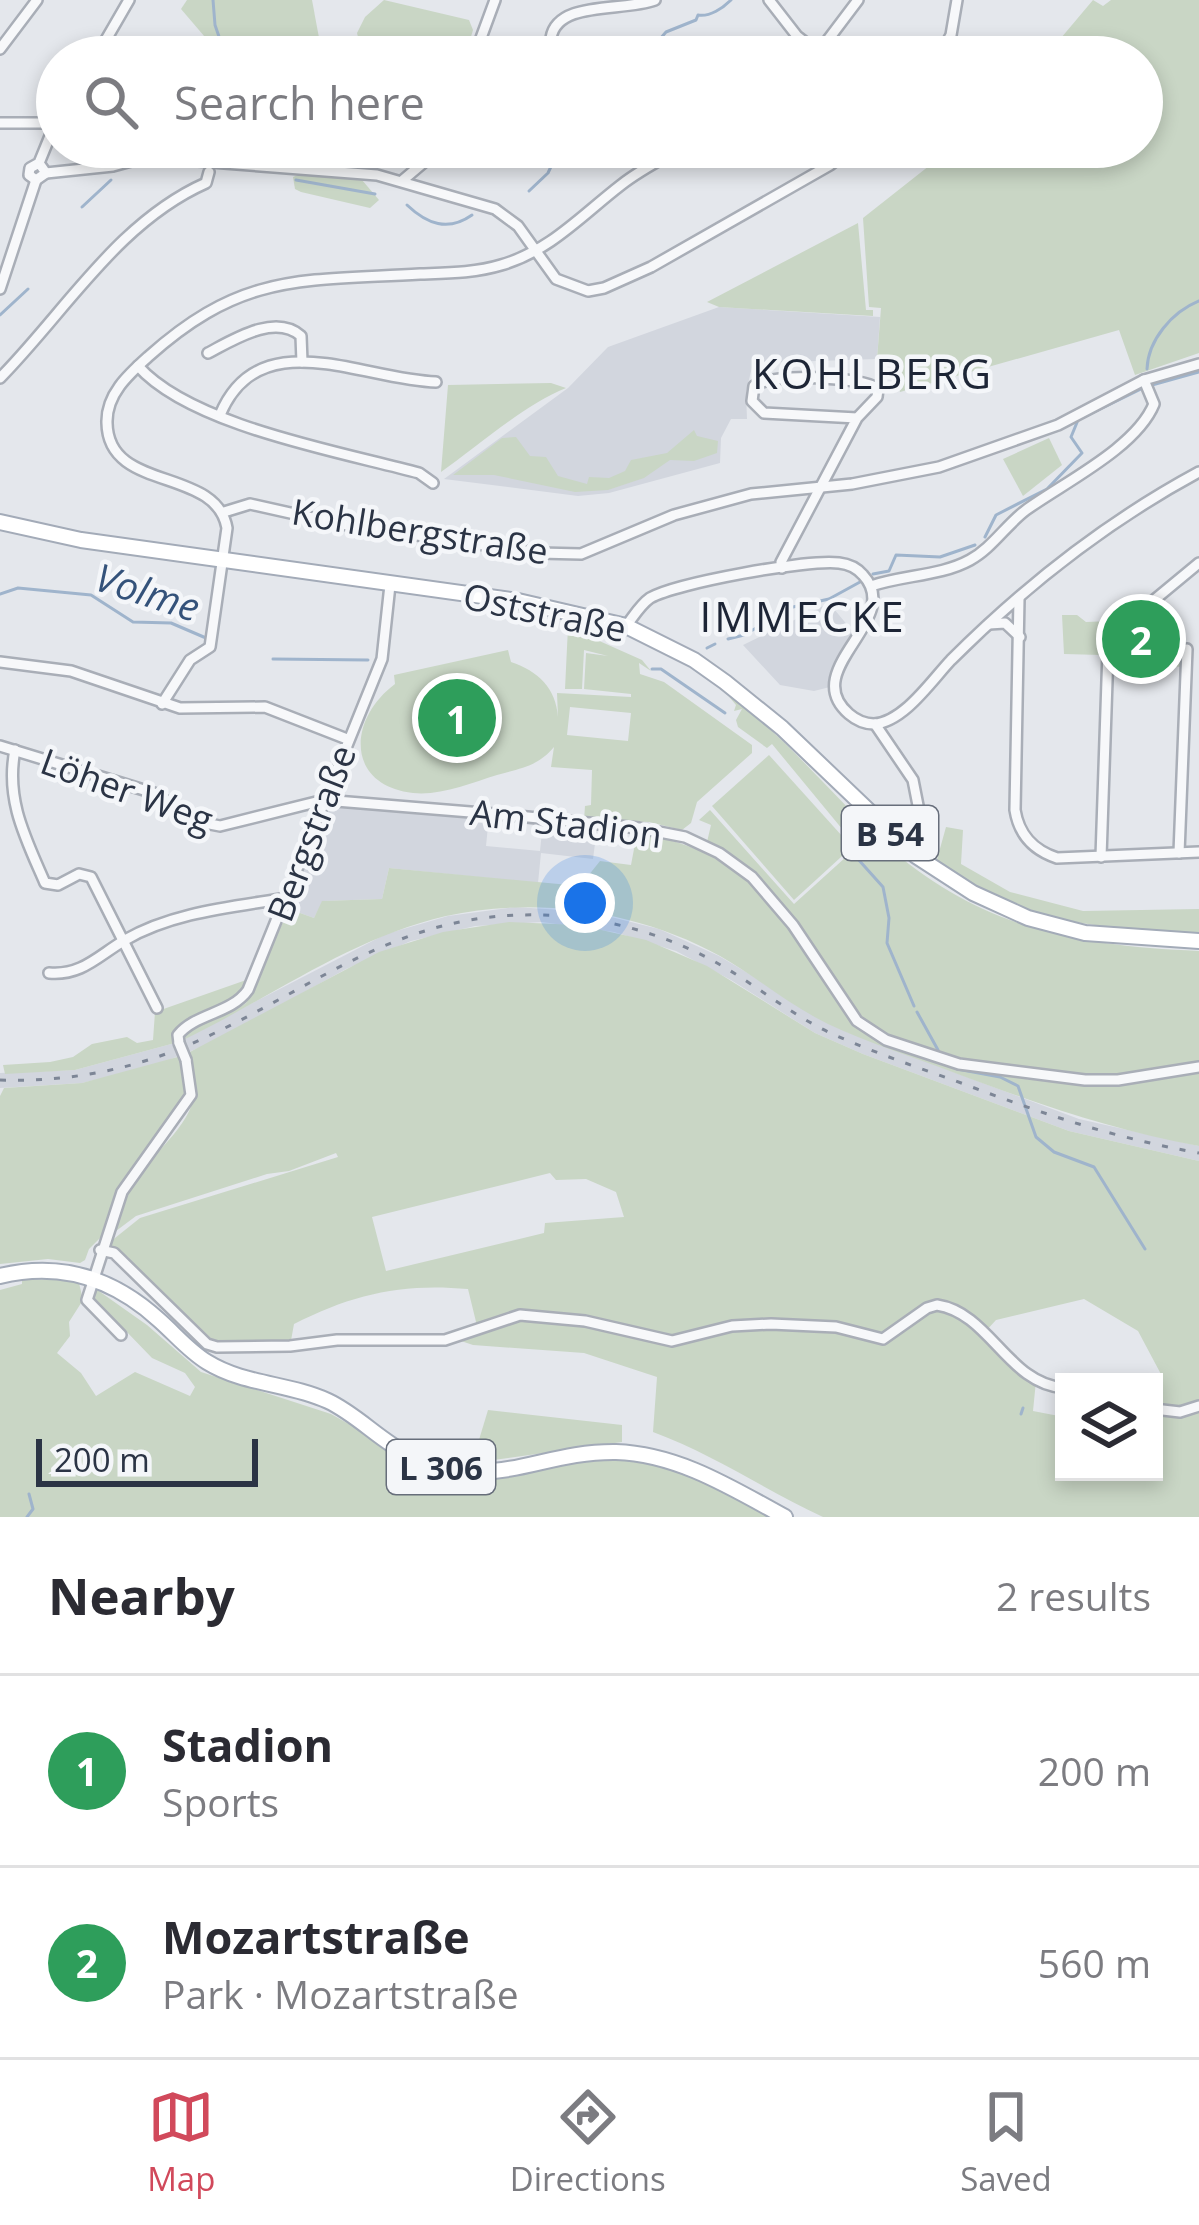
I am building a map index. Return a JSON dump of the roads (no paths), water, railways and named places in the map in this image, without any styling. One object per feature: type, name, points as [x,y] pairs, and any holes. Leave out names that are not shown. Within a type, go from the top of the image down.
[{"type":"main road","name":"Oststraße","points":[[0,522],[80,541],[518,601],[626,626],[694,660],[725,682],[782,728],[916,856],[974,893],[1028,918],[1085,933],[1199,941]]},
{"type":"main road","name":"L 306","points":[[0,1276],[40,1269],[91,1277],[134,1300],[205,1361],[251,1382],[320,1398],[356,1417],[406,1454],[435,1466],[497,1473],[598,1453],[655,1457],[694,1470],[785,1517]]},
{"type":"street","points":[[0,49],[38,0]]},
{"type":"street","points":[[108,36],[129,0]]},
{"type":"street","points":[[551,36],[552,27],[587,1],[627,5],[656,0]]},
{"type":"street","points":[[769,0],[797,36]]},
{"type":"street","points":[[831,36],[858,0]]},
{"type":"street","points":[[950,36],[957,0]]},
{"type":"street","points":[[482,36],[495,1]]},
{"type":"street","points":[[0,135],[6,123],[36,122]]},
{"type":"street","points":[[0,289],[5,261],[41,168]]},
{"type":"street","points":[[40,172],[88,168]]},
{"type":"street","points":[[287,168],[403,180],[495,209],[518,226],[548,270],[565,284],[588,291],[651,267],[825,168]]},
{"type":"street","points":[[403,180],[417,168]]},
{"type":"street","points":[[162,704],[184,666],[210,647],[226,559],[224,512],[206,493],[148,473],[112,444],[106,419],[117,389],[201,314],[262,287],[301,280],[476,270],[537,251],[647,168]]},
{"type":"street","points":[[0,378],[132,230],[175,196],[206,183],[209,172]]},
{"type":"street","points":[[208,352],[251,333],[284,327],[301,336],[302,362]]},
{"type":"street","points":[[220,415],[238,382],[260,366],[302,362],[436,382]]},
{"type":"street","name":"Kohlbergstraße","points":[[224,512],[259,505],[335,523],[572,554],[711,503],[939,467],[1058,425],[1144,380],[1199,364]]},
{"type":"street","points":[[138,366],[177,396],[251,428],[419,473],[434,483]]},
{"type":"street","points":[[782,568],[857,418],[878,393],[868,381],[766,378],[752,392],[756,408],[764,413],[857,418]]},
{"type":"street","points":[[871,586],[958,565],[982,552],[1025,511],[1094,467],[1143,422],[1154,404],[1144,380]]},
{"type":"street","points":[[874,724],[906,706],[988,625],[1086,543],[1199,472]]},
{"type":"street","points":[[1101,857],[1108,651],[1124,626],[1199,562]]},
{"type":"street","points":[[626,626],[644,603],[664,592],[782,568],[845,563],[857,569],[871,586],[873,600],[868,618],[840,662],[839,703],[855,719],[874,724],[913,780],[927,851]]},
{"type":"street","name":"Bergstraße","points":[[100,1250],[129,1178],[191,1096],[178,1035],[184,1027],[244,996],[287,898],[385,648],[390,585]]},
{"type":"street","points":[[1019,598],[1016,811],[1020,831],[1045,854],[1057,857],[1199,852]]},
{"type":"street","points":[[988,625],[1005,623],[1020,637]]},
{"type":"street","points":[[1179,853],[1187,650]]},
{"type":"street","points":[[0,662],[70,671],[180,708],[265,707],[347,739]]},
{"type":"street","name":"Löher Weg","points":[[0,746],[157,794],[189,820],[220,826],[324,800]]},
{"type":"street","points":[[15,751],[14,807],[45,883],[58,885],[86,873],[157,1008]]},
{"type":"street","name":"Am Stadion","points":[[324,800],[507,814],[685,837],[737,865],[782,910],[857,1021],[878,1037],[912,1051],[979,1067],[1085,1080],[1118,1080],[1199,1067]]},
{"type":"street","points":[[50,973],[74,972],[125,940],[178,917],[287,898]]},
{"type":"street","points":[[121,1335],[87,1300],[100,1250],[114,1253],[207,1344],[217,1347],[445,1340],[520,1315],[586,1321],[672,1342],[732,1326],[792,1324],[836,1327],[883,1340],[937,1305],[968,1321],[1038,1384],[1055,1387]]},
{"type":"street","points":[[1163,1410],[1180,1412],[1199,1406]]},
{"type":"waterway","points":[[213,0],[219,36]]},
{"type":"waterway","points":[[663,36],[731,0]]},
{"type":"waterway","points":[[529,191],[550,168]]},
{"type":"waterway","points":[[82,207],[111,180]]},
{"type":"waterway","points":[[296,180],[375,194]]},
{"type":"waterway","points":[[407,205],[438,223],[455,223],[472,215]]},
{"type":"waterway","points":[[0,315],[28,289]]},
{"type":"waterway","name":"IMMECKE","points":[[1147,369],[1163,328],[1199,301]]},
{"type":"waterway","points":[[1152,385],[1199,372]]},
{"type":"waterway","name":"IMMECKE","points":[[985,537],[996,515],[1047,489],[1082,453],[1071,437],[1078,420],[1141,389]]},
{"type":"waterway","name":"IMMECKE","points":[[873,574],[889,571],[896,555],[940,557],[975,545]]},
{"type":"waterway","name":"IMMECKE","points":[[728,639],[793,607],[829,599],[860,582]]},
{"type":"waterway","name":"Volme","points":[[0,594],[18,588],[91,595],[133,622],[171,623],[206,638]]},
{"type":"waterway","name":"IMMECKE","points":[[707,648],[715,644]]},
{"type":"waterway","name":"Volme","points":[[273,659],[368,660]]},
{"type":"waterway","name":"Volme","points":[[652,669],[661,669],[725,713]]},
{"type":"waterway","name":"Volme","points":[[857,858],[883,887],[889,918],[887,943],[914,1006]]},
{"type":"waterway","name":"Volme","points":[[917,1012],[938,1050]]},
{"type":"waterway","name":"Volme","points":[[957,1069],[1000,1077],[1018,1086],[1036,1137],[1054,1152],[1094,1167],[1145,1249]]},
{"type":"waterway","name":"Volme","points":[[1021,1414],[1023,1408]]},
{"type":"waterway","points":[[27,1517],[33,1509],[29,1494]]},
{"type":"railway","points":[[0,1080],[71,1077],[141,1062],[186,1046],[347,963],[428,930],[473,919],[548,915],[655,935],[705,957],[809,1022],[866,1048],[1076,1123],[1199,1153]]},
{"type":"place","name":"Mozartstraße","points":[[1141,639]]},
{"type":"place","name":"Stadion","points":[[457,718]]},
{"type":"district","name":"KOHLBERG","points":[[873,372]]},
{"type":"district","name":"IMMECKE","points":[[803,615]]}]
